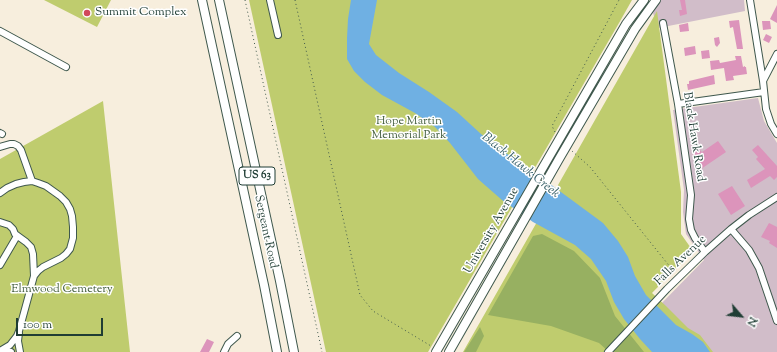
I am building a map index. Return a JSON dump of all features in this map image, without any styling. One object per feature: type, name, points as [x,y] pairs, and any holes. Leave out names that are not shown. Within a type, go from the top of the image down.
[{"type":"main road","name":"Sergeant Road","points":[[202,0],[264,285],[277,352]]},
{"type":"main road","name":"Sergeant Road","points":[[219,0],[294,352]]},
{"type":"main road","name":"University Avenue","points":[[434,350],[507,229],[626,24],[644,0]]},
{"type":"main road","name":"University Avenue","points":[[449,352],[635,29],[656,0]]},
{"type":"street","points":[[270,0],[278,35]]},
{"type":"street","points":[[750,0],[766,109],[771,124],[777,134]]},
{"type":"street","name":"Black Hawk Road","points":[[664,23],[678,104],[691,195],[689,218],[691,230],[705,252]]},
{"type":"street","points":[[0,32],[66,67]]},
{"type":"street","points":[[762,81],[777,54]]},
{"type":"street","points":[[678,104],[764,92]]},
{"type":"street","points":[[0,147],[10,144],[18,146],[21,150],[32,181]]},
{"type":"street","points":[[0,193],[16,184],[32,181],[49,188],[60,196],[70,209],[73,227],[73,238],[70,249],[61,258],[43,267],[34,276]]},
{"type":"street","name":"Falls Avenue","points":[[608,352],[667,289],[705,252],[731,229],[777,196]]},
{"type":"street","points":[[0,222],[8,225],[31,247],[33,254],[34,276],[17,336],[10,345],[1,350]]},
{"type":"street","points":[[731,229],[749,250],[759,268],[777,321]]},
{"type":"street","points":[[0,266],[18,236]]},
{"type":"street","points":[[19,331],[18,341],[20,352]]},
{"type":"street","points":[[224,352],[228,344],[237,336]]},
{"type":"street","points":[[1,350],[11,352]]},
{"type":"path","points":[[245,0],[322,352]]},
{"type":"path","points":[[296,0],[360,295],[373,310],[434,350]]},
{"type":"path","points":[[559,139],[552,126],[619,0]]},
{"type":"path","points":[[567,146],[590,167],[679,278]]},
{"type":"shaded area","points":[[660,0],[744,0],[745,11],[658,28],[653,13]]},
{"type":"shaded area","points":[[758,98],[764,121],[777,143],[777,352],[710,352],[658,307],[704,260],[686,234],[683,212],[684,190],[673,110]]},
{"type":"green space","name":"Summit Complex","points":[[44,0],[111,0],[97,27]]},
{"type":"green space","name":"Hope Martin Memorial Park","points":[[249,0],[632,0],[428,352],[326,352]]},
{"type":"green space","points":[[657,11],[681,192],[681,234],[693,251],[652,293],[688,328],[700,335],[713,352],[463,352]]},
{"type":"green space","name":"Elmwood Cemetery","points":[[103,101],[130,352],[0,352],[0,159]]},
{"type":"green space","points":[[542,234],[574,251],[600,278],[615,316],[644,352],[609,352],[599,343],[551,326],[488,315],[533,236]]},
{"type":"green space","points":[[480,327],[484,336],[476,352],[464,352]]},
{"type":"water","name":"Black Hawk Creek","points":[[351,0],[377,0],[369,44],[376,55],[399,73],[457,112],[498,148],[527,167],[603,223],[618,241],[628,257],[635,276],[646,295],[676,325],[703,342],[710,352],[652,352],[624,319],[614,302],[606,281],[591,259],[575,245],[533,222],[502,200],[478,179],[450,143],[435,127],[415,113],[382,95],[365,82],[354,71],[347,59],[348,19]]},
{"type":"building","points":[[680,0],[685,0],[687,14],[680,16],[679,10],[682,10]]},
{"type":"building","points":[[777,5],[777,23],[770,19]]},
{"type":"building","points":[[739,20],[743,49],[737,49],[733,27],[730,28],[729,21]]},
{"type":"building","points":[[762,21],[770,21],[771,29],[763,30]]},
{"type":"building","points":[[688,23],[689,31],[680,32],[679,25]]},
{"type":"building","points":[[766,34],[772,37],[769,43],[763,40]]},
{"type":"building","points":[[719,37],[720,43],[717,47],[715,45],[714,38]]},
{"type":"building","points":[[695,46],[696,54],[685,56],[684,48]]},
{"type":"building","points":[[709,50],[710,58],[702,59],[701,51]]},
{"type":"building","points":[[735,56],[741,56],[743,67],[746,67],[747,74],[733,76],[734,80],[726,81],[724,68],[711,70],[710,61],[719,60],[720,63],[736,60]]},
{"type":"building","points":[[714,75],[715,84],[688,90],[687,84],[689,84],[689,81]]},
{"type":"building","points":[[718,141],[726,152],[701,169],[692,155],[699,149],[702,152]]},
{"type":"building","points":[[758,145],[777,166],[777,177],[774,180],[770,176],[751,188],[747,180],[765,169],[756,159],[758,157],[752,150]]},
{"type":"building","points":[[732,186],[745,206],[731,215],[718,194]]},
{"type":"building","points":[[769,223],[777,227],[777,248],[769,243],[770,241],[761,237]]},
{"type":"building","points":[[207,339],[214,342],[209,352],[200,352]]},
{"type":"place","name":"Summit Complex","points":[[87,13]]}]
